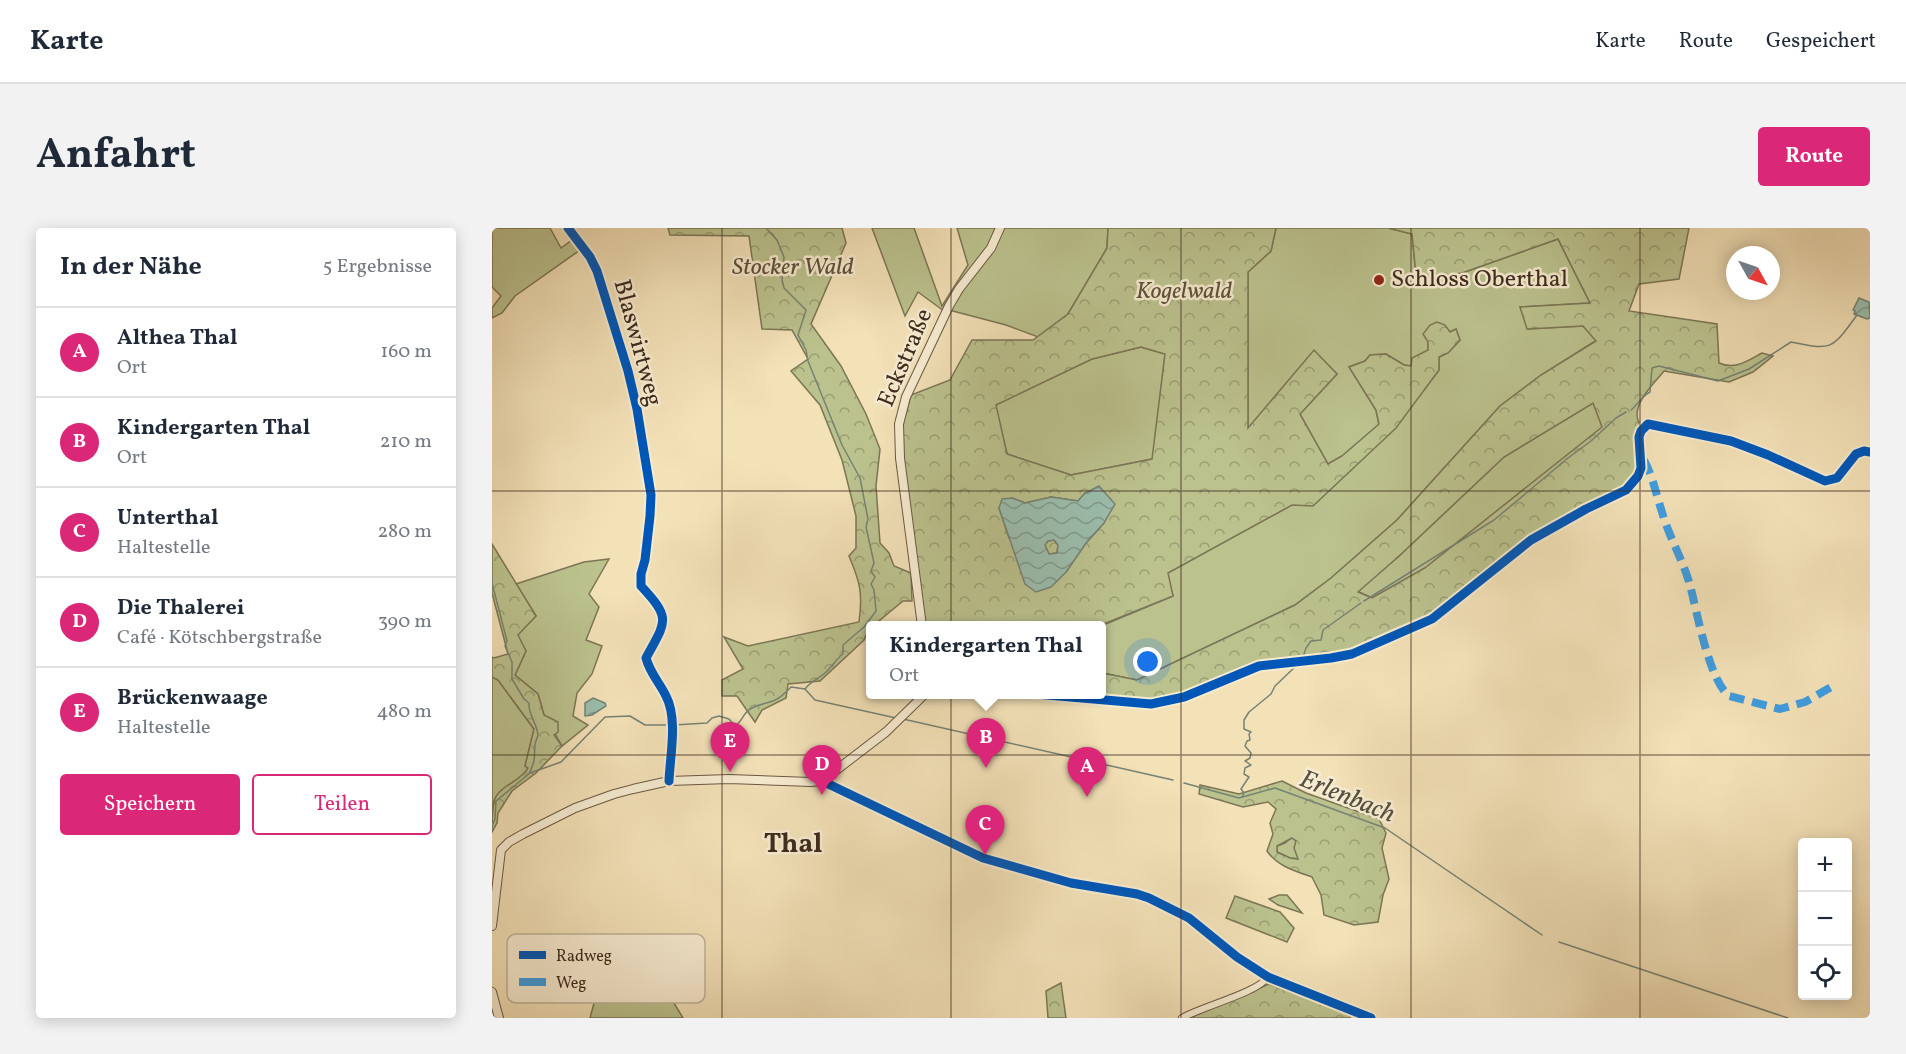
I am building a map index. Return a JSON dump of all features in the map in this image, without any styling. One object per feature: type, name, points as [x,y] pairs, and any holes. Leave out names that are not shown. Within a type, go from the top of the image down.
[{"type":"street","name":"Blaswirtweg","points":[[568,228],[590,256],[597,271],[628,371],[637,410],[651,495],[641,586],[658,604],[663,618],[660,632],[646,658],[650,671],[667,698],[672,720],[669,782]]},
{"type":"street","name":"Eckstraße","points":[[920,621],[900,458],[899,424],[906,397],[949,306],[959,289],[991,249],[1000,228]]},
{"type":"street","points":[[1094,699],[1151,704],[1168,702],[1212,687],[1259,666],[1352,654],[1421,625],[1432,619],[1531,540],[1586,509],[1626,490],[1638,476],[1641,468],[1639,437],[1648,424],[1731,441],[1825,481],[1837,478],[1856,454],[1864,451],[1870,452]]},
{"type":"street","points":[[492,926],[498,850],[523,834],[575,808],[614,794],[669,782],[736,778],[811,782],[822,780],[898,722],[921,699]]},
{"type":"street","points":[[822,780],[983,858],[1071,883],[1149,898],[1189,918],[1237,957],[1268,977],[1371,1018]]},
{"type":"street","points":[[1182,1018],[1260,985],[1268,977]]},
{"type":"street","points":[[492,992],[499,1018]]},
{"type":"green space","points":[[492,228],[550,228],[561,248],[572,240],[580,250],[515,296],[502,313],[492,318],[492,308],[501,296],[492,287]]},
{"type":"green space","name":"Stocker Wald","points":[[668,228],[842,228],[846,243],[811,324],[841,366],[866,414],[880,449],[876,486],[880,543],[889,553],[894,566],[911,573],[912,601],[903,601],[879,621],[866,621],[864,640],[820,681],[788,684],[786,698],[762,710],[755,722],[737,696],[722,696],[722,680],[743,669],[724,637],[748,646],[859,622],[860,588],[849,556],[856,548],[856,516],[842,460],[820,405],[791,371],[808,359],[792,330],[762,329],[749,236],[670,235]]},
{"type":"green space","points":[[872,228],[914,228],[942,306],[968,265],[957,228],[996,228],[988,248],[944,311],[918,292],[905,316]]},
{"type":"green space","points":[[1002,228],[1108,228],[1107,248],[1068,314],[1038,337],[1006,325],[949,310]]},
{"type":"green space","name":"Kogelwald","points":[[1108,228],[1276,228],[1271,251],[1248,272],[1248,428],[1314,350],[1337,374],[1300,414],[1328,464],[1342,456],[1379,424],[1376,410],[1349,367],[1365,361],[1370,355],[1386,354],[1404,365],[1411,366],[1412,358],[1428,350],[1428,342],[1423,334],[1430,325],[1437,322],[1445,325],[1450,332],[1456,329],[1460,340],[1448,353],[1439,357],[1439,370],[1396,428],[1313,506],[1292,505],[1168,573],[1173,596],[1106,623],[1106,621],[924,621],[902,458],[903,424],[911,395],[950,380],[972,340],[1033,340],[1068,314],[1107,248]],"holes":[[[1141,347],[1165,354],[1152,459],[1071,475],[1007,454],[996,405],[1092,359]],[[1085,493],[1104,523],[1086,543],[1066,572],[1009,538],[999,508],[1012,498],[1025,503],[1051,497],[1078,501]]]},
{"type":"green space","points":[[1276,228],[1388,228],[1412,234],[1416,274],[1462,273],[1558,239],[1590,303],[1520,307],[1528,329],[1583,326],[1597,340],[1541,375],[1500,406],[1397,520],[1331,578],[1295,605],[1137,680],[1106,674],[1106,624],[1173,596],[1167,573],[1292,505],[1424,390],[1439,370],[1439,357],[1448,353],[1460,340],[1456,329],[1428,342],[1428,350],[1411,366],[1404,365],[1386,354],[1370,355],[1365,361],[1349,367],[1376,410],[1379,425],[1342,456],[1328,464],[1300,414],[1337,374],[1314,351],[1248,429],[1248,272],[1271,251]]},
{"type":"green space","points":[[1388,228],[1689,228],[1679,279],[1639,284],[1629,311],[1717,324],[1719,363],[1725,365],[1741,364],[1762,353],[1773,356],[1753,372],[1729,382],[1664,371],[1640,402],[1637,416],[1639,468],[1626,488],[1565,518],[1432,617],[1352,652],[1306,661],[1291,659],[1259,664],[1183,696],[1151,701],[1106,698],[1106,674],[1137,680],[1295,605],[1331,578],[1397,520],[1500,406],[1541,375],[1596,341],[1583,326],[1527,329],[1520,307],[1590,303],[1558,239],[1462,273],[1426,279],[1416,275],[1412,234]],"holes":[[[1593,403],[1602,427],[1425,568],[1372,598],[1358,592],[1504,457]]]},
{"type":"green space","points":[[1141,347],[1165,354],[1153,459],[1071,475],[1007,454],[995,405],[1092,359]]},
{"type":"green space","points":[[1593,403],[1603,427],[1425,568],[1372,598],[1357,591],[1398,557],[1504,457]]},
{"type":"green space","points":[[1054,540],[1058,545],[1057,553],[1049,554],[1045,545],[1048,541]]},
{"type":"green space","points":[[492,544],[536,616],[518,635],[526,651],[515,675],[538,694],[544,715],[558,722],[558,732],[554,735],[562,746],[536,773],[512,791],[498,813],[497,823],[492,832],[496,797],[528,768],[525,766],[534,729],[498,680],[492,677],[492,657],[508,654],[492,593]]},
{"type":"green space","points":[[609,559],[589,594],[599,607],[586,640],[602,646],[592,674],[577,693],[573,716],[588,725],[562,746],[544,715],[538,694],[515,675],[526,651],[517,635],[536,616],[516,584],[584,562]]},
{"type":"green space","points":[[492,677],[498,680],[534,729],[525,766],[528,768],[521,777],[498,794],[493,803],[492,818]]},
{"type":"green space","points":[[1282,781],[1306,793],[1379,819],[1386,833],[1382,848],[1389,879],[1383,895],[1378,922],[1354,925],[1324,915],[1321,895],[1312,877],[1281,864],[1267,851],[1273,834],[1270,823],[1276,809],[1268,802],[1243,807],[1199,794],[1200,785],[1239,794]],"holes":[[[1292,838],[1296,841],[1294,848],[1298,859],[1277,852],[1277,846]]]},
{"type":"green space","points":[[1292,837],[1296,841],[1299,859],[1277,852],[1277,846]]},
{"type":"green space","points":[[1287,895],[1302,913],[1278,905],[1269,899]]},
{"type":"green space","points":[[1235,896],[1280,912],[1294,928],[1287,942],[1226,918]]},
{"type":"green space","points":[[1061,983],[1066,1018],[1048,1018],[1046,991]]},
{"type":"green space","points":[[1269,984],[1351,1012],[1350,1018],[1190,1018]]},
{"type":"green space","points":[[594,1003],[674,1003],[683,1018],[590,1018]]},
{"type":"water","points":[[1859,298],[1869,302],[1870,318],[1854,314],[1853,310]]},
{"type":"water","points":[[1099,486],[1115,504],[1104,523],[1086,543],[1066,572],[1051,587],[1036,592],[1025,584],[999,508],[1002,499],[1012,498],[1025,503],[1051,497],[1078,501],[1085,493]],"holes":[[[1054,540],[1058,545],[1057,553],[1049,554],[1045,545],[1048,541]]]},
{"type":"water","points":[[593,698],[605,703],[606,706],[592,715],[585,716],[585,703]]},
{"type":"waterway","points":[[766,228],[777,240],[784,257],[782,280],[784,288],[806,310],[798,335],[806,350],[808,361],[842,445],[860,478],[868,519],[866,527],[874,563],[871,571],[875,577],[871,584],[874,590],[876,611],[868,621]]},
{"type":"waterway","points":[[1631,410],[1650,392],[1652,368],[1659,366],[1718,381],[1749,369],[1791,342],[1816,346],[1830,345],[1842,335],[1857,315]]},
{"type":"waterway","points":[[1364,601],[1494,520],[1626,412]]},
{"type":"waterway","points":[[492,583],[507,641],[505,646],[512,662],[512,679],[529,703],[538,735],[530,772]]},
{"type":"waterway","points":[[1303,657],[1311,641],[1321,640],[1323,630],[1361,603]]},
{"type":"waterway","points":[[805,689],[843,654],[843,645],[866,624]]},
{"type":"waterway","points":[[1242,797],[1244,793],[1241,789],[1249,777],[1244,774],[1245,768],[1251,765],[1245,761],[1250,758],[1251,753],[1245,746],[1250,740],[1251,732],[1244,729],[1244,720],[1249,712],[1271,694],[1275,686],[1296,666]]},
{"type":"waterway","name":"Erlenbach","points":[[674,725],[707,723],[719,716],[729,719],[735,726],[749,710],[776,700],[791,687],[805,689],[815,700],[896,718]]},
{"type":"waterway","name":"Erlenbach","points":[[492,826],[495,819],[496,801],[530,773],[561,762],[605,717],[630,716],[645,725],[670,725]]},
{"type":"waterway","name":"Erlenbach","points":[[903,719],[1173,780]]},
{"type":"waterway","name":"Erlenbach","points":[[1184,783],[1239,798],[1275,788],[1385,828],[1542,935]]},
{"type":"waterway","name":"Erlenbach","points":[[1559,942],[1788,1018]]},
{"type":"marked path","points":[[1644,460],[1687,576],[1705,645],[1715,676],[1722,688],[1729,696],[1780,709],[1805,702],[1833,686]]},
{"type":"cycle path","points":[[568,228],[590,257],[597,271],[628,371],[637,409],[651,495],[641,586],[658,606],[663,620],[658,636],[646,658],[666,696],[672,715],[669,781]]},
{"type":"cycle path","points":[[1094,699],[1151,704],[1184,697],[1259,666],[1352,654],[1432,619],[1531,540],[1586,509],[1626,490],[1638,476],[1641,468],[1639,437],[1648,424],[1731,441],[1825,481],[1837,478],[1856,454],[1864,451],[1870,452]]},
{"type":"cycle path","points":[[822,781],[983,858],[1071,883],[1149,898],[1189,918],[1237,957],[1268,977],[1371,1018]]},
{"type":"place","name":"Schloss Oberthal","points":[[1379,280]]},
{"type":"place","name":"Kindergarten Thal","points":[[986,768]]},
{"type":"place","name":"Brückenwaage","points":[[730,772]]},
{"type":"place","name":"Die Thalerei","points":[[822,795]]},
{"type":"place","name":"Althea Thal","points":[[1087,797]]},
{"type":"place","name":"Unterthal","points":[[985,855]]},
{"type":"district","name":"Thal","points":[[793,845]]}]
